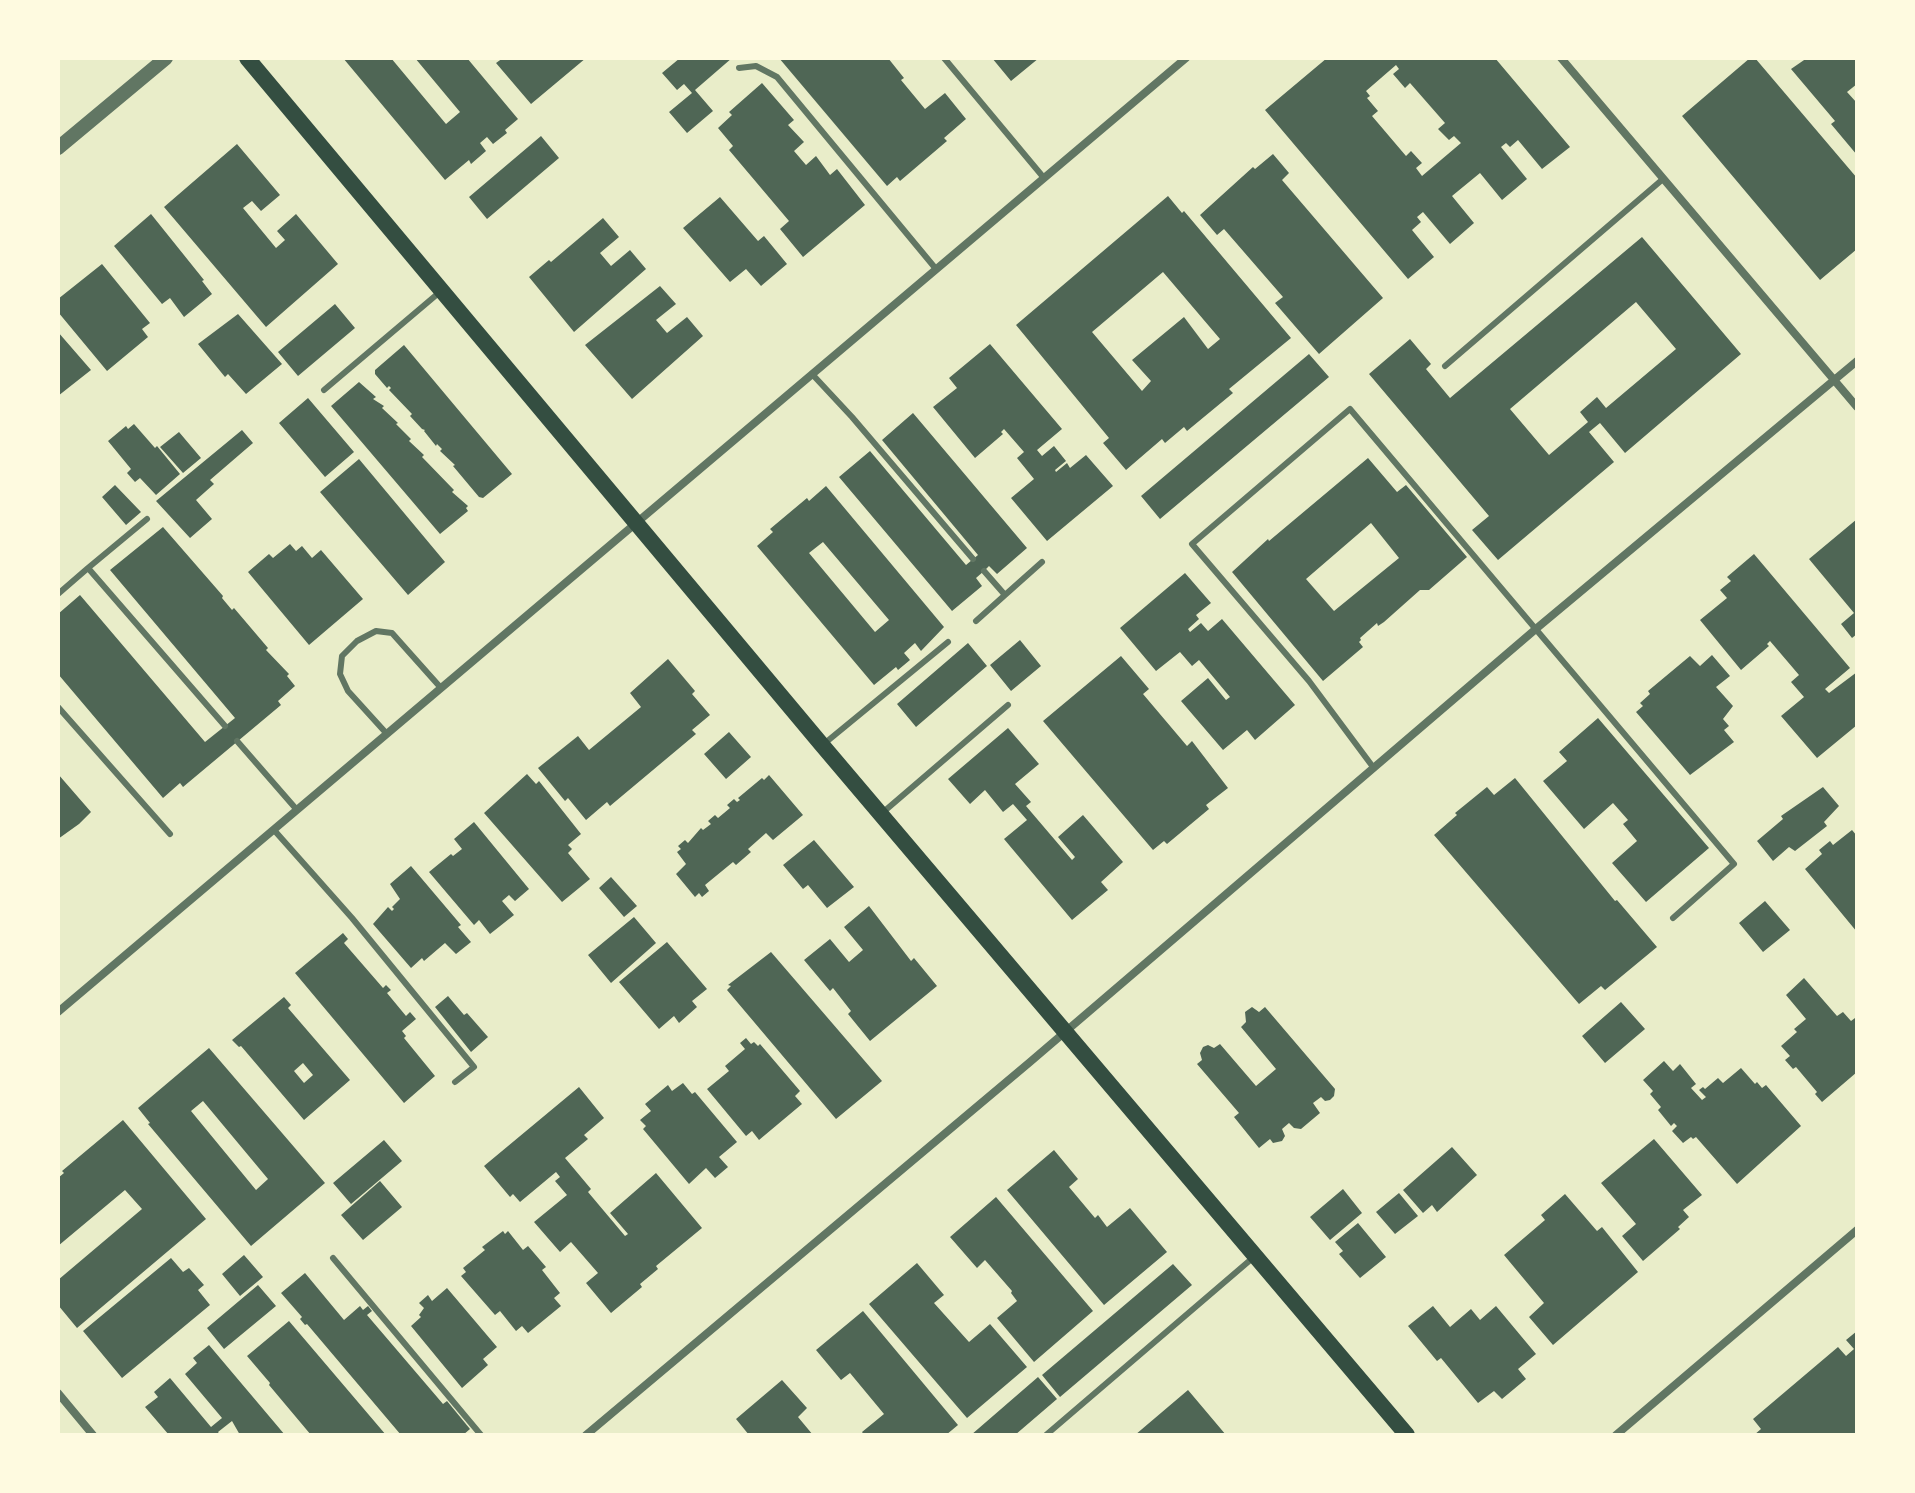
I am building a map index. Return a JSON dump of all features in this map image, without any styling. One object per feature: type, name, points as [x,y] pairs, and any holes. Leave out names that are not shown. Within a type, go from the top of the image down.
[{"type":"main road","points":[[247,58],[1404,1434]]},
{"type":"street","points":[[58,148],[166,58]]},
{"type":"street","points":[[58,1012],[1186,58]]},
{"type":"street","points":[[1561,58],[1857,407]]},
{"type":"street","points":[[586,1435],[1066,1031],[1537,628],[1857,361]]},
{"type":"street","points":[[1616,1435],[1857,1230]]},
{"type":"street","points":[[58,1393],[92,1435]]},
{"type":"lane","points":[[944,58],[1044,178]]},
{"type":"lane","points":[[739,68],[756,66],[777,77],[936,269]]},
{"type":"lane","points":[[1445,366],[1663,179]]},
{"type":"lane","points":[[324,390],[441,291]]},
{"type":"lane","points":[[812,374],[973,559]]},
{"type":"lane","points":[[1373,767],[1309,681],[1192,544],[1350,409],[1734,864],[1673,918]]},
{"type":"lane","points":[[58,594],[147,519]]},
{"type":"lane","points":[[976,621],[1042,562]]},
{"type":"lane","points":[[88,568],[225,726]]},
{"type":"lane","points":[[984,571],[1005,595]]},
{"type":"lane","points":[[387,734],[348,691],[340,674],[342,656],[357,641],[376,631],[392,633],[441,688]]},
{"type":"lane","points":[[822,745],[948,642]]},
{"type":"lane","points":[[881,814],[1008,705]]},
{"type":"lane","points":[[58,707],[170,834]]},
{"type":"lane","points":[[237,741],[297,810]]},
{"type":"lane","points":[[274,830],[352,918],[474,1067],[455,1082]]},
{"type":"lane","points":[[1046,1435],[1255,1256]]},
{"type":"lane","points":[[333,1258],[481,1435]]},
{"type":"building","points":[[343,58],[391,58],[446,124],[460,112],[415,58],[467,58],[518,119],[493,144],[487,137],[480,143],[486,151],[471,164],[469,160],[445,180]]},
{"type":"building","points":[[503,58],[586,58],[531,104],[496,63]]},
{"type":"building","points":[[680,58],[732,58],[695,90],[713,111],[687,133],[669,112],[692,93],[684,84],[677,90],[662,73]]},
{"type":"building","points":[[779,58],[888,58],[925,109],[945,93],[966,119],[944,138],[947,141],[900,181],[897,177],[887,186]]},
{"type":"building","points":[[992,58],[1039,58],[1011,81]]},
{"type":"building","points":[[1327,58],[1495,58],[1570,147],[1542,169],[1518,140],[1510,147],[1506,143],[1501,147],[1527,179],[1502,200],[1480,173],[1452,196],[1474,223],[1450,244],[1423,212],[1417,217],[1421,222],[1412,230],[1434,257],[1408,279],[1265,110]],"holes":[[[1396,65],[1399,69],[1393,74],[1405,88],[1410,83],[1445,123],[1438,129],[1449,140],[1454,136],[1461,143],[1422,176],[1416,168],[1422,163],[1411,151],[1406,156],[1372,116],[1378,111],[1367,98],[1370,96],[1366,91]]]},
{"type":"building","points":[[1750,58],[1755,58],[1857,178],[1857,249],[1820,280],[1682,116]]},
{"type":"building","points":[[1807,58],[1857,58],[1857,84],[1847,92],[1857,103],[1857,155],[1831,124],[1835,121],[1791,69]]},
{"type":"building","points":[[762,83],[794,120],[788,125],[804,142],[794,151],[806,165],[816,156],[830,175],[837,169],[865,205],[803,257],[780,229],[789,221],[729,150],[733,146],[718,128],[732,115],[729,112]]},
{"type":"building","points":[[541,136],[559,158],[487,219],[469,197]]},
{"type":"building","points":[[237,144],[280,195],[261,211],[252,201],[243,208],[276,248],[285,240],[277,231],[296,214],[338,264],[266,327],[164,207]]},
{"type":"building","points":[[1273,154],[1289,173],[1282,180],[1383,298],[1319,354],[1275,303],[1283,297],[1224,229],[1217,235],[1200,215],[1253,167],[1255,169]]},
{"type":"building","points":[[1168,196],[1291,338],[1229,389],[1233,393],[1187,431],[1184,427],[1165,443],[1162,439],[1126,470],[1103,443],[1109,438],[1016,325]],"holes":[[[1163,272],[1220,339],[1208,349],[1184,317],[1132,360],[1151,381],[1142,391],[1092,332]]]},
{"type":"building","points":[[720,197],[758,241],[764,236],[787,264],[761,286],[746,269],[730,282],[683,228]]},
{"type":"building","points":[[151,214],[212,294],[184,317],[170,298],[162,304],[114,246]]},
{"type":"building","points":[[603,218],[619,237],[600,253],[611,266],[630,250],[646,269],[574,332],[529,277]]},
{"type":"building","points":[[1642,237],[1741,354],[1625,453],[1600,423],[1589,432],[1614,462],[1498,560],[1472,530],[1489,516],[1369,374],[1410,339],[1431,364],[1426,369],[1450,398]],"holes":[[[1636,302],[1676,349],[1606,408],[1597,397],[1580,412],[1588,422],[1549,455],[1510,409]]]},
{"type":"building","points":[[102,264],[150,323],[142,329],[148,337],[107,371],[58,312],[58,299]]},
{"type":"building","points":[[660,286],[676,304],[656,320],[667,333],[687,317],[703,336],[632,399],[585,345]]},
{"type":"building","points":[[335,304],[355,328],[298,376],[278,352]]},
{"type":"building","points":[[238,314],[282,364],[246,394],[228,374],[225,377],[198,344]]},
{"type":"building","points":[[58,332],[91,370],[58,396]]},
{"type":"building","points":[[990,344],[1062,429],[1037,450],[1042,456],[1054,446],[1066,461],[1056,472],[1067,463],[1070,468],[1086,455],[1113,486],[1047,541],[1011,498],[1034,479],[1017,458],[1024,452],[1004,429],[1003,434],[975,458],[933,407],[957,388],[949,378]]},
{"type":"building","points":[[404,345],[512,474],[483,498],[410,416],[412,414],[389,390],[391,388],[387,388],[375,374],[375,370]]},
{"type":"building","points":[[1309,354],[1329,377],[1160,519],[1141,496]]},
{"type":"building","points":[[359,382],[376,397],[373,399],[384,406],[382,408],[424,455],[422,457],[468,506],[468,511],[440,534],[331,406]]},
{"type":"building","points":[[308,398],[354,452],[325,477],[279,423]]},
{"type":"building","points":[[913,413],[1027,548],[997,574],[989,566],[976,578],[982,586],[952,611],[839,477],[870,451],[966,565],[978,555],[882,440]]},
{"type":"building","points":[[134,424],[180,474],[156,495],[140,478],[135,482],[127,473],[131,469],[108,441],[126,426],[128,429]]},
{"type":"building","points":[[242,430],[253,443],[210,480],[214,484],[196,500],[212,519],[190,538],[156,501]]},
{"type":"building","points":[[179,432],[201,458],[183,473],[160,447]]},
{"type":"building","points":[[1368,458],[1397,492],[1406,485],[1467,557],[1429,590],[1420,590],[1384,622],[1378,626],[1377,623],[1360,638],[1363,647],[1323,681],[1232,572]],"holes":[[[1371,523],[1399,558],[1334,611],[1306,579]]]},
{"type":"building","points":[[359,459],[445,562],[408,595],[320,492]]},
{"type":"building","points":[[115,485],[141,512],[126,525],[102,497]]},
{"type":"building","points":[[826,486],[944,627],[921,651],[915,643],[904,653],[910,660],[874,685],[757,546],[773,532],[770,529],[807,498],[809,501]],"holes":[[[823,542],[889,620],[875,632],[809,553]]]},
{"type":"building","points":[[1857,519],[1857,634],[1852,638],[1841,624],[1854,613],[1809,559]]},
{"type":"building","points":[[163,527],[268,648],[266,650],[289,674],[287,676],[295,686],[278,701],[281,705],[183,787],[180,783],[163,798],[58,674],[58,614],[80,595],[205,742],[235,718],[110,570]]},
{"type":"building","points":[[290,544],[296,551],[302,546],[312,558],[321,550],[363,599],[309,645],[248,572],[269,554],[273,558]]},
{"type":"building","points":[[1754,554],[1850,668],[1825,689],[1829,693],[1857,672],[1857,725],[1817,758],[1781,716],[1804,697],[1791,682],[1799,675],[1770,641],[1769,646],[1741,670],[1700,620],[1727,598],[1720,590],[1731,581],[1727,577]]},
{"type":"building","points":[[1185,573],[1211,603],[1196,615],[1199,619],[1188,629],[1190,632],[1201,623],[1208,631],[1222,619],[1295,705],[1255,740],[1247,730],[1223,750],[1181,701],[1208,678],[1226,700],[1230,697],[1199,660],[1192,666],[1180,652],[1156,671],[1120,628]]},
{"type":"building","points":[[1020,640],[1041,666],[1011,691],[990,665]]},
{"type":"building","points":[[968,643],[987,666],[916,727],[897,704]]},
{"type":"building","points":[[1712,655],[1730,676],[1716,687],[1733,706],[1723,719],[1729,726],[1724,730],[1734,742],[1690,775],[1636,712],[1650,694],[1648,691],[1690,656],[1700,666]]},
{"type":"building","points":[[1121,656],[1149,689],[1143,694],[1187,746],[1192,741],[1228,788],[1206,805],[1209,809],[1167,844],[1164,841],[1153,850],[1043,721]]},
{"type":"building","points":[[668,659],[710,715],[692,730],[696,734],[610,806],[607,802],[586,820],[568,798],[565,801],[538,768],[578,736],[589,750],[641,707],[630,693]]},
{"type":"building","points":[[1598,718],[1709,848],[1646,902],[1612,863],[1637,841],[1623,824],[1628,820],[1613,803],[1584,829],[1543,781],[1567,761],[1559,752]]},
{"type":"building","points":[[1008,728],[1039,764],[1015,784],[1031,802],[1026,806],[1072,860],[1075,857],[1058,837],[1083,815],[1123,862],[1101,882],[1108,890],[1072,920],[1004,839],[1027,820],[1013,804],[1003,812],[985,790],[970,804],[948,779]]},
{"type":"building","points":[[729,732],[751,757],[726,779],[704,754]]},
{"type":"building","points":[[58,774],[91,812],[58,839]]},
{"type":"building","points":[[527,774],[536,784],[539,781],[581,834],[568,845],[572,849],[568,853],[590,879],[562,902],[484,813]]},
{"type":"building","points":[[769,775],[803,815],[773,840],[766,833],[736,865],[733,862],[705,885],[709,891],[702,897],[699,893],[695,897],[676,874],[686,864],[677,852],[681,849],[678,846],[685,840],[688,843],[701,828],[703,830],[711,824],[708,821],[715,815],[718,818],[730,808],[727,805],[734,799],[737,802],[740,800],[738,798]]},
{"type":"building","points":[[1515,778],[1615,901],[1657,947],[1605,990],[1601,986],[1579,1004],[1434,835],[1487,787],[1494,795]]},
{"type":"building","points":[[1823,787],[1839,806],[1824,822],[1827,826],[1795,851],[1789,847],[1773,861],[1757,841],[1783,819],[1781,816]]},
{"type":"building","points":[[474,822],[529,889],[515,901],[509,895],[502,901],[514,915],[490,934],[479,920],[474,925],[429,872],[462,849],[454,839]]},
{"type":"building","points":[[1852,830],[1857,836],[1857,932],[1805,869],[1822,854],[1819,850],[1830,841],[1833,845]]},
{"type":"building","points":[[814,840],[854,887],[827,908],[808,885],[803,889],[783,865]]},
{"type":"building","points":[[411,866],[461,925],[458,927],[471,942],[456,954],[445,943],[411,968],[373,924],[388,907],[392,911],[394,909],[392,907],[400,899],[390,884]]},
{"type":"building","points":[[611,877],[637,906],[624,917],[599,888]]},
{"type":"building","points":[[1765,901],[1790,930],[1763,952],[1739,923]]},
{"type":"building","points":[[869,906],[911,961],[914,958],[937,986],[870,1041],[848,1014],[851,1011],[833,988],[830,991],[804,960],[830,939],[849,962],[863,950],[844,927]]},
{"type":"building","points":[[634,917],[656,943],[611,983],[588,955]]},
{"type":"building","points":[[343,933],[348,939],[344,943],[383,988],[386,985],[391,990],[387,993],[406,1016],[410,1012],[416,1019],[402,1031],[406,1036],[404,1038],[435,1076],[404,1103],[295,973]]},
{"type":"building","points":[[667,942],[707,989],[692,1001],[697,1007],[679,1023],[674,1016],[659,1029],[619,982]]},
{"type":"building","points":[[771,952],[882,1081],[836,1119],[727,990],[731,986],[728,985]]},
{"type":"building","points":[[1804,978],[1837,1016],[1843,1012],[1851,1021],[1857,1020],[1857,1072],[1822,1102],[1796,1067],[1793,1069],[1785,1060],[1790,1056],[1781,1046],[1806,1019],[1786,995]]},
{"type":"building","points":[[448,996],[488,1037],[471,1052],[435,1007]]},
{"type":"building","points":[[284,997],[291,1005],[288,1008],[350,1080],[304,1120],[241,1046],[232,1040]],"holes":[[[303,1063],[313,1075],[304,1083],[294,1071]]]},
{"type":"building","points":[[1621,1002],[1645,1029],[1605,1063],[1582,1036]]},
{"type":"building","points":[[1252,1007],[1259,1012],[1265,1007],[1335,1089],[1330,1100],[1325,1101],[1321,1097],[1313,1103],[1320,1113],[1301,1129],[1289,1123],[1282,1129],[1285,1136],[1282,1141],[1273,1143],[1270,1139],[1259,1148],[1234,1117],[1239,1113],[1197,1064],[1202,1060],[1200,1053],[1203,1047],[1208,1045],[1214,1048],[1220,1044],[1256,1086],[1276,1069],[1241,1027],[1246,1022],[1245,1012]]},
{"type":"building","points":[[746,1038],[751,1044],[760,1044],[800,1091],[795,1096],[802,1104],[759,1140],[752,1131],[746,1136],[707,1089],[729,1071],[725,1066],[745,1049],[740,1043]]},
{"type":"building","points":[[209,1048],[325,1183],[251,1246],[138,1108]],"holes":[[[203,1101],[268,1179],[256,1190],[191,1111]]]},
{"type":"building","points":[[1664,1061],[1673,1071],[1680,1064],[1696,1084],[1691,1088],[1702,1100],[1706,1097],[1699,1090],[1718,1078],[1723,1083],[1741,1068],[1755,1084],[1757,1082],[1762,1088],[1766,1085],[1801,1126],[1737,1184],[1696,1137],[1683,1143],[1672,1131],[1677,1126],[1674,1123],[1671,1126],[1658,1110],[1661,1107],[1650,1094],[1653,1091],[1643,1080]]},
{"type":"building","points":[[683,1083],[692,1094],[695,1092],[737,1142],[719,1157],[728,1167],[715,1178],[706,1168],[689,1184],[643,1129],[646,1126],[640,1120],[651,1111],[645,1104],[668,1085],[672,1091]]},
{"type":"building","points":[[579,1087],[604,1118],[584,1135],[588,1139],[565,1158],[591,1189],[588,1192],[625,1236],[628,1234],[610,1213],[656,1173],[702,1228],[656,1266],[658,1269],[640,1284],[642,1287],[611,1313],[586,1283],[598,1273],[571,1242],[560,1252],[534,1222],[567,1195],[555,1181],[560,1177],[556,1172],[520,1202],[513,1194],[510,1197],[484,1166]]},
{"type":"building","points":[[123,1120],[206,1219],[77,1328],[58,1305],[58,1280],[142,1209],[125,1190],[58,1246],[58,1178],[64,1173],[62,1171]]},
{"type":"building","points":[[1654,1139],[1702,1195],[1683,1210],[1689,1217],[1678,1227],[1680,1229],[1643,1261],[1622,1236],[1636,1224],[1601,1183]]},
{"type":"building","points":[[384,1140],[402,1161],[351,1204],[333,1183]]},
{"type":"building","points":[[1452,1147],[1477,1175],[1437,1212],[1432,1205],[1423,1213],[1403,1190]]},
{"type":"building","points":[[1054,1150],[1078,1179],[1069,1187],[1095,1218],[1098,1215],[1107,1227],[1130,1208],[1167,1252],[1104,1305],[1007,1190]]},
{"type":"building","points":[[380,1181],[402,1207],[363,1240],[341,1215]]},
{"type":"building","points":[[1343,1189],[1362,1213],[1330,1240],[1310,1217]]},
{"type":"building","points":[[1399,1193],[1418,1216],[1395,1234],[1376,1212]]},
{"type":"building","points":[[1565,1194],[1597,1231],[1602,1227],[1638,1272],[1553,1345],[1529,1317],[1544,1303],[1504,1255],[1545,1220],[1541,1215]]},
{"type":"building","points":[[996,1197],[1093,1311],[1034,1362],[997,1318],[1017,1301],[1012,1291],[985,1260],[977,1268],[950,1237]]},
{"type":"building","points":[[1358,1223],[1386,1257],[1360,1278],[1339,1254],[1343,1251],[1335,1242]]},
{"type":"building","points":[[503,1231],[505,1234],[508,1231],[523,1250],[528,1246],[546,1267],[542,1270],[560,1293],[554,1298],[561,1306],[528,1333],[522,1326],[516,1331],[500,1311],[495,1315],[461,1276],[466,1272],[463,1268],[485,1250],[482,1247]]},
{"type":"building","points":[[244,1255],[263,1277],[240,1296],[222,1274]]},
{"type":"building","points":[[171,1258],[183,1272],[189,1268],[204,1285],[198,1290],[210,1305],[122,1378],[83,1331]]},
{"type":"building","points":[[917,1263],[944,1295],[934,1303],[969,1342],[990,1324],[1027,1367],[967,1418],[869,1304]]},
{"type":"building","points":[[1173,1264],[1192,1285],[1060,1397],[1042,1375]]},
{"type":"building","points":[[305,1273],[344,1320],[360,1306],[363,1310],[368,1306],[372,1311],[367,1315],[443,1404],[447,1401],[470,1429],[463,1435],[401,1435],[281,1293]]},
{"type":"building","points":[[258,1285],[276,1306],[224,1349],[207,1328]]},
{"type":"building","points":[[447,1288],[497,1347],[483,1359],[488,1365],[462,1388],[411,1326],[421,1317],[419,1315],[424,1308],[419,1303],[428,1295],[432,1301]]},
{"type":"building","points":[[1433,1306],[1450,1327],[1471,1309],[1480,1320],[1496,1306],[1536,1354],[1518,1369],[1526,1379],[1502,1399],[1494,1391],[1478,1403],[1441,1358],[1437,1361],[1408,1326]]},
{"type":"building","points":[[863,1311],[958,1425],[946,1435],[864,1435],[862,1432],[884,1414],[850,1373],[841,1380],[816,1350]]},
{"type":"building","points":[[289,1321],[386,1435],[311,1435],[247,1356]]},
{"type":"building","points":[[1857,1331],[1857,1435],[1754,1435],[1761,1429],[1753,1419],[1838,1347],[1846,1356],[1854,1349],[1846,1340]]},
{"type":"building","points":[[209,1345],[285,1435],[240,1435],[232,1421],[218,1432],[220,1435],[169,1435],[145,1407],[158,1397],[154,1392],[170,1378],[211,1427],[222,1418],[185,1374],[197,1363],[193,1358]]},
{"type":"building","points":[[1038,1377],[1057,1399],[1015,1435],[971,1435]]},
{"type":"building","points":[[782,1380],[807,1408],[798,1417],[813,1435],[749,1435],[736,1419]]},
{"type":"building","points":[[1188,1390],[1226,1435],[1135,1435]]}]
